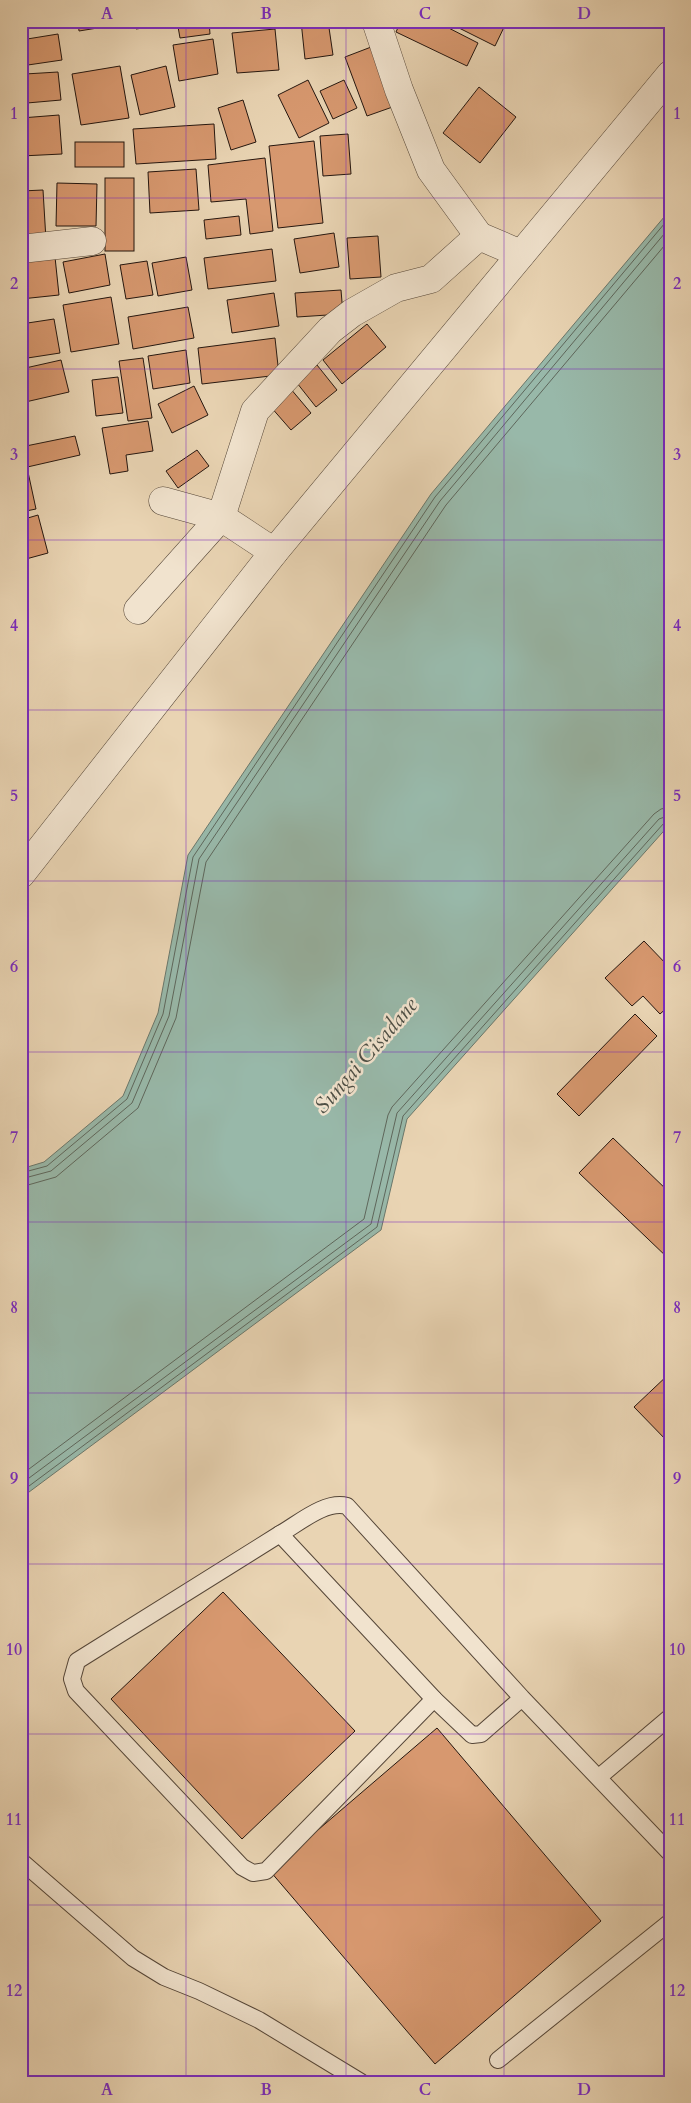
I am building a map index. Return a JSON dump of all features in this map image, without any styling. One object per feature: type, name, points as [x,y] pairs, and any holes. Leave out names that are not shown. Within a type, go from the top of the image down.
[{"type":"street","points":[[376,21],[399,90],[431,170],[479,236],[521,254]]},
{"type":"street","points":[[21,874],[274,552],[670,75]]},
{"type":"street","points":[[138,610],[221,517],[255,412],[330,330],[352,313],[396,288],[431,279],[479,236]]},
{"type":"street","points":[[21,249],[92,241]]},
{"type":"street","points":[[163,501],[221,517],[274,552]]},
{"type":"lane","points":[[434,1699],[266,1871],[258,1873],[249,1872],[242,1867],[76,1691],[72,1679],[77,1661],[280,1534],[327,1507],[340,1504],[347,1506],[522,1698],[670,1853]]},
{"type":"lane","points":[[280,1534],[434,1699],[468,1732],[477,1736],[522,1698]]},
{"type":"lane","points":[[599,1777],[670,1717]]},
{"type":"lane","points":[[21,1861],[133,1958],[164,1977],[199,1991],[259,2020],[361,2082]]},
{"type":"lane","points":[[498,2060],[670,1922]]},
{"type":"water","name":"Sungai Cisadane","points":[[670,210],[670,824],[407,1119],[381,1230],[21,1498],[21,1169],[44,1162],[123,1096],[158,1013],[188,855],[431,494]]},
{"type":"building","points":[[21,21],[56,21],[21,27]]},
{"type":"building","points":[[78,21],[115,21],[116,25],[79,31]]},
{"type":"building","points":[[134,21],[170,21],[171,24],[136,29]]},
{"type":"building","points":[[177,21],[209,21],[210,34],[180,38]]},
{"type":"building","points":[[301,21],[328,21],[333,55],[305,59]]},
{"type":"building","points":[[401,21],[435,21],[478,43],[467,66],[396,32]]},
{"type":"building","points":[[445,21],[507,21],[495,46]]},
{"type":"building","points":[[635,21],[646,21],[642,27]]},
{"type":"building","points":[[275,29],[279,70],[237,73],[232,33]]},
{"type":"building","points":[[58,34],[62,60],[21,66],[21,40]]},
{"type":"building","points":[[213,39],[218,74],[179,81],[173,45]]},
{"type":"building","points":[[379,44],[401,104],[367,116],[345,57]]},
{"type":"building","points":[[120,66],[129,118],[81,125],[72,74]]},
{"type":"building","points":[[166,66],[175,107],[140,115],[131,75]]},
{"type":"building","points":[[58,72],[61,100],[27,103],[25,74]]},
{"type":"building","points":[[308,80],[329,123],[299,138],[278,95]]},
{"type":"building","points":[[344,80],[357,108],[333,119],[320,91]]},
{"type":"building","points":[[479,87],[516,117],[480,163],[443,133]]},
{"type":"building","points":[[243,100],[256,142],[231,150],[218,108]]},
{"type":"building","points":[[59,115],[62,154],[21,156],[21,118]]},
{"type":"building","points":[[214,124],[216,159],[136,164],[133,129]]},
{"type":"building","points":[[348,134],[351,174],[323,176],[320,136]]},
{"type":"building","points":[[314,141],[323,223],[278,228],[269,146]]},
{"type":"building","points":[[75,142],[124,142],[124,167],[75,167]]},
{"type":"building","points":[[265,158],[273,231],[250,234],[246,199],[211,202],[208,165]]},
{"type":"building","points":[[196,169],[199,210],[150,213],[148,172]]},
{"type":"building","points":[[105,178],[134,178],[134,251],[105,251]]},
{"type":"building","points":[[57,183],[97,184],[96,226],[56,226]]},
{"type":"building","points":[[43,190],[46,240],[21,242],[21,191]]},
{"type":"building","points":[[239,216],[241,235],[206,239],[204,220]]},
{"type":"building","points":[[334,233],[339,267],[300,273],[294,239]]},
{"type":"building","points":[[378,236],[381,277],[350,279],[347,238]]},
{"type":"building","points":[[272,249],[276,281],[208,289],[204,258]]},
{"type":"building","points":[[105,254],[110,285],[69,293],[63,262]]},
{"type":"building","points":[[55,257],[59,295],[21,299],[21,260]]},
{"type":"building","points":[[186,257],[192,290],[158,296],[152,263]]},
{"type":"building","points":[[147,261],[153,295],[126,299],[120,265]]},
{"type":"building","points":[[341,290],[343,314],[297,317],[295,293]]},
{"type":"building","points":[[274,293],[279,326],[232,333],[227,300]]},
{"type":"building","points":[[111,297],[119,344],[71,352],[63,305]]},
{"type":"building","points":[[188,307],[194,338],[133,349],[128,317]]},
{"type":"building","points":[[54,319],[60,353],[21,359],[21,324]]},
{"type":"building","points":[[367,324],[386,347],[342,384],[323,360]]},
{"type":"building","points":[[275,338],[279,375],[202,384],[198,348]]},
{"type":"building","points":[[186,350],[190,383],[153,389],[148,356]]},
{"type":"building","points":[[143,358],[152,418],[128,421],[119,361]]},
{"type":"building","points":[[61,360],[69,392],[21,403],[21,369]]},
{"type":"building","points":[[317,365],[337,390],[316,407],[297,383]]},
{"type":"building","points":[[118,377],[123,413],[96,416],[92,380]]},
{"type":"building","points":[[194,386],[208,415],[172,433],[158,404]]},
{"type":"building","points":[[290,388],[311,413],[291,430],[270,406]]},
{"type":"building","points":[[148,421],[153,451],[126,455],[128,471],[110,474],[102,428]]},
{"type":"building","points":[[75,436],[80,455],[23,468],[21,447]]},
{"type":"building","points":[[197,450],[209,466],[178,488],[166,471]]},
{"type":"building","points":[[28,472],[36,509],[21,512],[21,474]]},
{"type":"building","points":[[38,515],[48,553],[26,559],[21,542],[21,520]]},
{"type":"building","points":[[644,941],[670,968],[670,1005],[660,1014],[643,996],[632,1006],[605,978]]},
{"type":"building","points":[[635,1014],[657,1036],[579,1116],[557,1094]]},
{"type":"building","points":[[613,1138],[670,1193],[670,1260],[579,1173]]},
{"type":"building","points":[[670,1373],[670,1444],[634,1407]]},
{"type":"building","points":[[223,1592],[355,1731],[242,1839],[111,1699]]},
{"type":"building","points":[[437,1728],[601,1921],[435,2064],[270,1871]]}]
